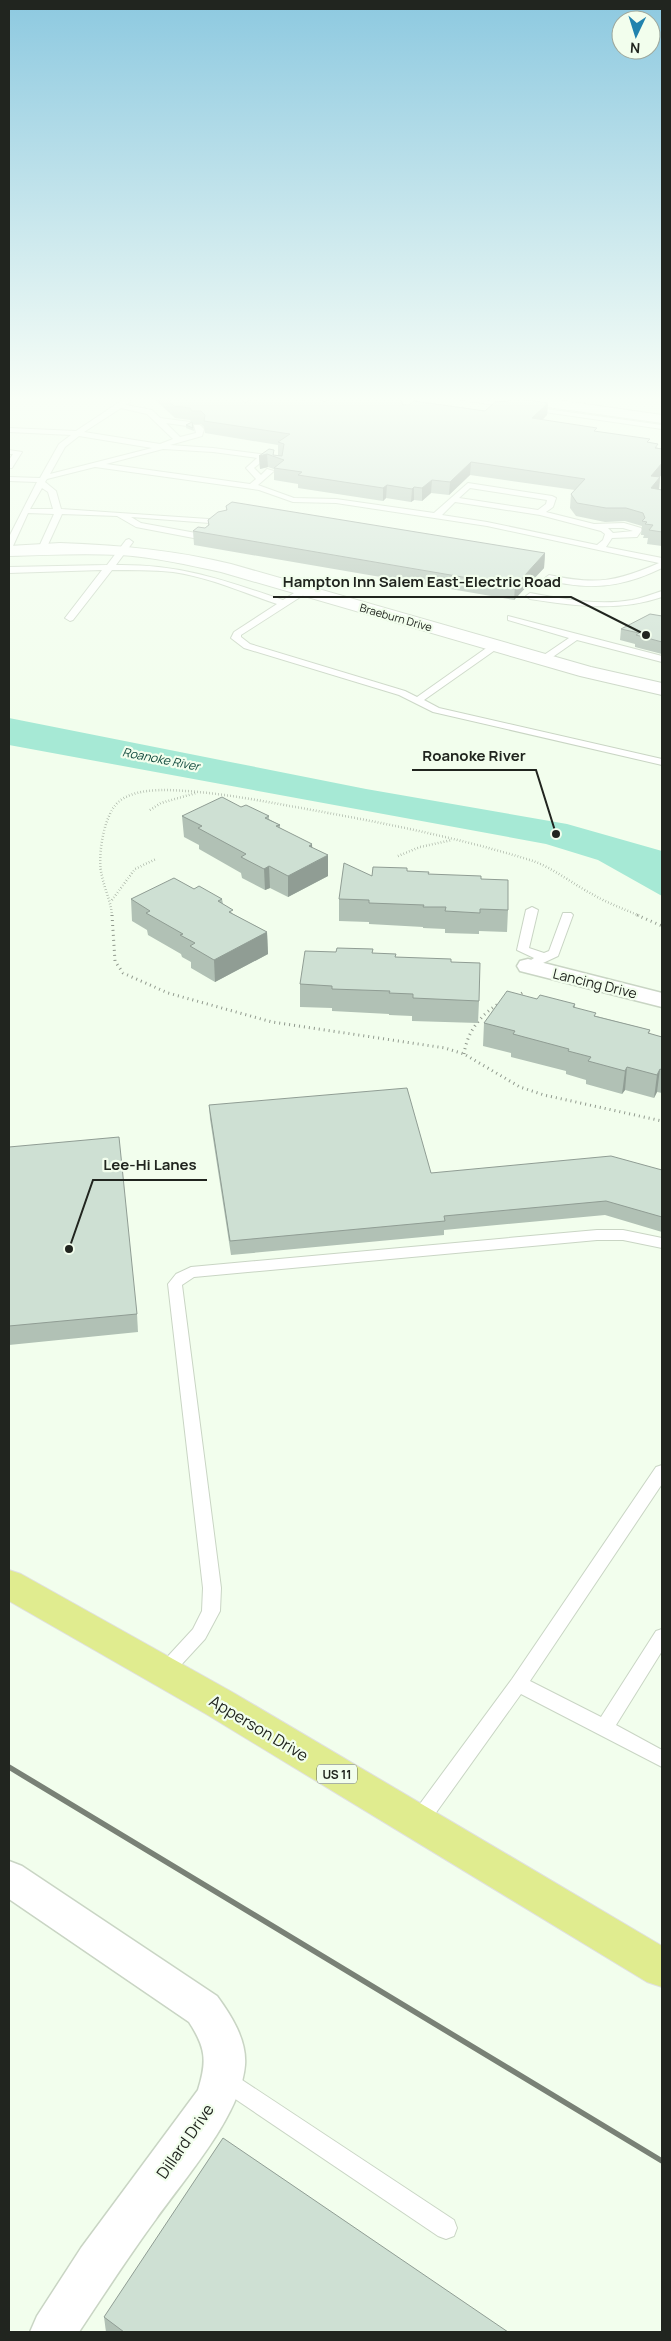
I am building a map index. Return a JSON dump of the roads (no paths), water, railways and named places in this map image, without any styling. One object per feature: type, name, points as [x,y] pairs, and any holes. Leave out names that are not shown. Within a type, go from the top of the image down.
[{"type":"main road","name":"Apperson Drive","points":[[9,1584],[164,1672],[662,1968]]},
{"type":"street","name":"Braeburn Drive","points":[[9,545],[125,546],[311,587],[637,678],[662,689]]},
{"type":"street","name":"Braeburn Drive","points":[[459,629],[495,646],[550,655]]},
{"type":"street","name":"Braeburn Drive","points":[[637,678],[662,677]]},
{"type":"street","name":"Lancing Drive","points":[[537,962],[662,1000]]},
{"type":"street","name":"Dillard Drive","points":[[9,1878],[203,2009],[218,2029],[225,2053],[223,2079],[213,2104],[97,2264],[52,2332]]},
{"type":"lane","points":[[9,545],[27,507]]},
{"type":"lane","points":[[45,544],[58,514],[56,507]]},
{"type":"lane","points":[[377,507],[488,524],[662,561]]},
{"type":"lane","points":[[436,516],[445,507]]},
{"type":"lane","points":[[501,507],[596,526],[624,525],[638,530],[634,535],[609,536],[600,547]]},
{"type":"lane","points":[[540,514],[548,507]]},
{"type":"lane","points":[[25,511],[118,513],[224,522]]},
{"type":"lane","points":[[118,513],[139,525],[204,537]]},
{"type":"lane","points":[[596,526],[609,533],[609,536]]},
{"type":"lane","points":[[70,618],[125,546]]},
{"type":"lane","points":[[549,578],[580,584],[606,584],[630,580],[662,566]]},
{"type":"lane","points":[[9,570],[161,568],[192,573],[286,604]]},
{"type":"lane","points":[[311,587],[237,634],[236,638],[240,643],[402,693],[436,710],[662,762]]},
{"type":"lane","points":[[530,596],[572,603],[627,604],[650,599],[662,594]]},
{"type":"lane","points":[[512,618],[662,659]]},
{"type":"lane","points":[[550,655],[576,637]]},
{"type":"lane","points":[[417,701],[495,646]]},
{"type":"lane","points":[[532,910],[523,950],[537,962],[554,953],[567,914]]},
{"type":"lane","points":[[164,1672],[199,1634],[211,1611],[212,1588],[175,1284],[181,1277],[191,1272],[597,1234],[623,1235],[662,1243]]},
{"type":"lane","points":[[418,1823],[518,1684],[661,1474]]},
{"type":"lane","points":[[604,1728],[662,1636]]},
{"type":"lane","points":[[518,1684],[662,1758]]},
{"type":"lane","points":[[223,2079],[446,2228]]},
{"type":"water","points":[[9,718],[366,789],[567,824],[662,851],[662,896],[598,860],[546,844],[9,745]]},
{"type":"railway","points":[[9,1767],[662,2161]]},
{"type":"place","name":"Hampton Inn Salem East-Electric Road","points":[[646,635]]},
{"type":"place","name":"Roanoke River","points":[[556,834]]},
{"type":"place","name":"Lee-Hi Lanes","points":[[69,1249]]}]
